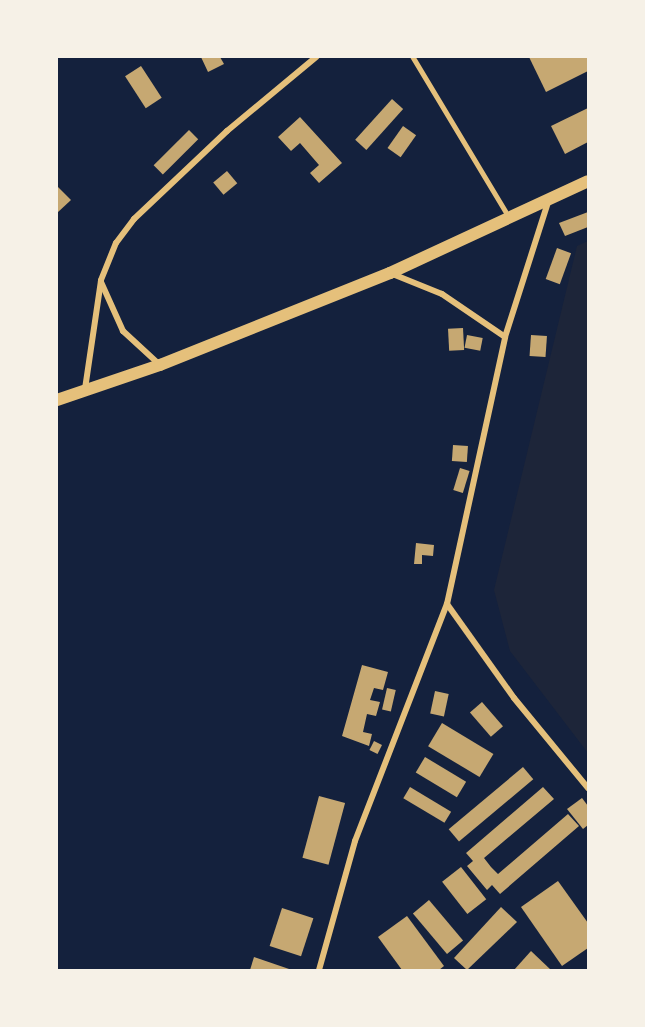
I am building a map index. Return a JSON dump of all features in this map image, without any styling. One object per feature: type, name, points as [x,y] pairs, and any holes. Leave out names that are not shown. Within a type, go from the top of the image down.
[{"type":"main road","points":[[57,400],[160,365],[390,273],[588,181]]},
{"type":"street","points":[[85,389],[100,280],[135,219],[316,57]]},
{"type":"street","points":[[319,970],[355,842],[447,604],[505,337],[549,198]]},
{"type":"street","points":[[390,273],[442,294],[505,337]]},
{"type":"street","points":[[100,280],[123,331],[160,365]]},
{"type":"street","points":[[447,604],[514,698],[588,788]]},
{"type":"lane","points":[[413,57],[509,217]]},
{"type":"shaded area","points":[[588,241],[588,753],[510,651],[494,590],[577,246]]},
{"type":"building","points":[[201,57],[220,57],[224,64],[208,72]]},
{"type":"building","points":[[529,57],[588,57],[588,71],[546,92]]},
{"type":"building","points":[[141,66],[162,98],[146,108],[125,76]]},
{"type":"building","points":[[392,99],[403,109],[366,150],[355,140]]},
{"type":"building","points":[[588,108],[588,142],[565,154],[551,126]]},
{"type":"building","points":[[300,117],[342,163],[319,183],[310,173],[319,165],[300,143],[291,151],[278,137]]},
{"type":"building","points":[[403,126],[416,135],[401,157],[388,148]]},
{"type":"building","points":[[189,130],[198,139],[163,175],[154,165]]},
{"type":"building","points":[[227,171],[237,183],[223,195],[213,183]]},
{"type":"building","points":[[57,186],[71,200],[57,213]]},
{"type":"building","points":[[588,212],[588,227],[565,236],[559,223]]},
{"type":"building","points":[[557,248],[571,253],[560,284],[546,279]]},
{"type":"building","points":[[463,328],[464,350],[449,351],[448,329]]},
{"type":"building","points":[[467,335],[483,338],[480,351],[465,348]]},
{"type":"building","points":[[531,335],[547,336],[545,357],[530,356]]},
{"type":"building","points":[[453,445],[468,446],[467,462],[452,461]]},
{"type":"building","points":[[460,468],[470,471],[463,493],[453,490]]},
{"type":"building","points":[[416,543],[434,545],[433,556],[422,555],[422,564],[414,564]]},
{"type":"building","points":[[362,665],[388,672],[383,690],[374,688],[370,700],[380,702],[376,716],[367,714],[363,732],[372,734],[369,746],[342,736]]},
{"type":"building","points":[[387,688],[396,690],[391,711],[382,709]]},
{"type":"building","points":[[435,691],[449,694],[444,716],[430,713]]},
{"type":"building","points":[[482,702],[503,726],[491,737],[470,712]]},
{"type":"building","points":[[442,723],[493,754],[480,777],[428,746]]},
{"type":"building","points":[[374,741],[382,745],[377,754],[369,750]]},
{"type":"building","points":[[425,757],[466,782],[457,797],[416,772]]},
{"type":"building","points":[[523,767],[533,779],[459,842],[449,829]]},
{"type":"building","points":[[410,787],[451,812],[444,823],[403,798]]},
{"type":"building","points":[[543,787],[554,799],[484,858],[491,867],[498,874],[568,814],[579,826],[500,894],[492,885],[487,890],[467,866],[473,861],[466,853]]},
{"type":"building","points":[[319,796],[345,803],[329,865],[302,858]]},
{"type":"building","points":[[582,798],[588,806],[588,825],[583,829],[567,809]]},
{"type":"building","points":[[461,867],[486,899],[467,914],[442,882]]},
{"type":"building","points":[[558,881],[588,923],[588,948],[562,966],[521,907]]},
{"type":"building","points":[[429,900],[463,941],[447,954],[413,913]]},
{"type":"building","points":[[501,907],[517,922],[467,970],[454,958]]},
{"type":"building","points":[[282,908],[313,918],[301,956],[270,946]]},
{"type":"building","points":[[407,916],[444,966],[439,970],[402,970],[378,937]]},
{"type":"building","points":[[531,951],[551,970],[514,970]]},
{"type":"building","points":[[254,957],[292,970],[250,970]]}]
